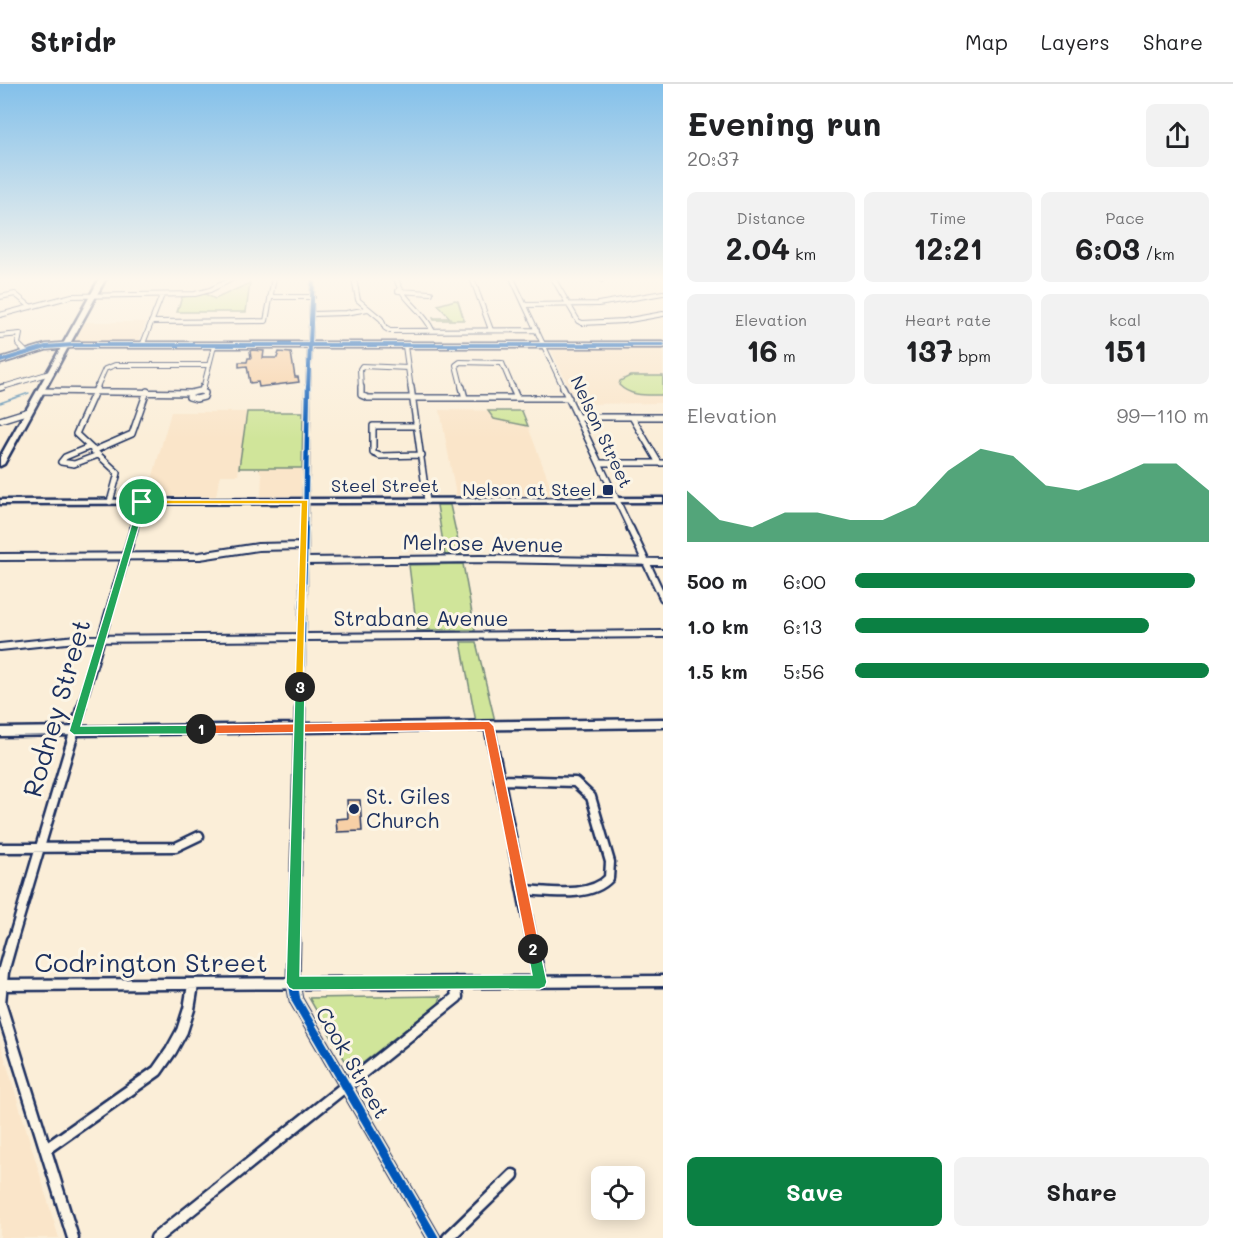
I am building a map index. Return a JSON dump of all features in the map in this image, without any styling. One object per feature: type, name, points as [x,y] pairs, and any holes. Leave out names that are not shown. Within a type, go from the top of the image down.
[{"type":"main road","points":[[0,464],[73,332]]},
{"type":"street","points":[[142,346],[148,332]]},
{"type":"street","name":"Cook Street","points":[[311,332],[293,983],[296,1000],[434,1238]]},
{"type":"street","name":"Nelson Street","points":[[538,332],[663,598]]},
{"type":"street","points":[[0,336],[20,334],[18,344],[27,353]]},
{"type":"street","points":[[0,361],[65,345],[663,345]]},
{"type":"street","points":[[405,345],[427,501]]},
{"type":"street","points":[[40,391],[191,393],[189,397],[198,399],[206,393],[202,391],[214,346]]},
{"type":"street","points":[[465,398],[456,365],[460,362],[498,362],[505,365],[517,398]]},
{"type":"street","points":[[110,502],[118,476],[76,434],[105,369],[109,366],[209,365]]},
{"type":"street","points":[[408,368],[362,366],[360,369],[361,395],[368,398],[569,398]]},
{"type":"street","points":[[0,388],[50,373]]},
{"type":"street","points":[[93,451],[65,457],[61,462],[72,465],[93,451],[132,434],[147,391]]},
{"type":"street","points":[[0,420],[29,411]]},
{"type":"street","points":[[578,417],[663,417]]},
{"type":"street","points":[[632,417],[661,463]]},
{"type":"street","points":[[417,426],[373,426],[373,453],[380,456],[422,455]]},
{"type":"street","points":[[600,463],[661,463]]},
{"type":"street","name":"Steel Street","points":[[0,502],[663,500]]},
{"type":"street","name":"Rodney Street","points":[[73,1238],[0,1003],[1,985],[142,502]]},
{"type":"street","points":[[0,557],[201,556],[258,547],[304,546]]},
{"type":"street","name":"Melrose Avenue","points":[[303,561],[481,559],[663,562]]},
{"type":"street","name":"Strabane Avenue","points":[[0,647],[58,640],[102,638],[663,634]]},
{"type":"street","points":[[0,732],[663,723]]},
{"type":"street","points":[[489,726],[540,982]]},
{"type":"street","points":[[500,780],[566,780],[584,789],[591,797],[610,862],[611,871],[608,879],[602,885],[568,890],[522,890]]},
{"type":"street","points":[[0,848],[176,847],[199,836]]},
{"type":"street","name":"Codrington Street","points":[[1,985],[663,981]]},
{"type":"street","points":[[156,1238],[457,997],[455,982]]},
{"type":"street","points":[[46,1149],[134,1088],[164,1063],[184,1027],[193,985]]},
{"type":"street","points":[[448,1238],[513,1175]]},
{"type":"shaded area","points":[[80,332],[142,332],[138,344],[73,344]]},
{"type":"shaded area","points":[[663,347],[663,403],[577,404],[550,348]]},
{"type":"shaded area","points":[[440,410],[522,411],[554,495],[456,495]]},
{"type":"shaded area","points":[[171,412],[247,412],[238,475],[220,475],[216,496],[147,497]]},
{"type":"shaded area","points":[[258,468],[302,468],[301,496],[261,496],[262,475]]},
{"type":"shaded area","points":[[0,1042],[59,1238],[0,1238]]},
{"type":"green space","points":[[630,376],[663,376],[663,395],[640,395],[629,392],[619,385],[620,381]]},
{"type":"green space","points":[[488,411],[522,411],[528,426],[494,419]]},
{"type":"green space","points":[[247,412],[303,412],[302,468],[239,468]]},
{"type":"green space","points":[[437,505],[450,505],[461,555],[445,555]]},
{"type":"green space","points":[[463,564],[475,630],[417,630],[409,565]]},
{"type":"green space","points":[[461,642],[476,642],[495,721],[476,722]]},
{"type":"green space","points":[[441,996],[439,1003],[359,1066],[350,1069],[309,998]]},
{"type":"building","points":[[250,351],[264,351],[263,358],[277,358],[279,352],[291,353],[295,377],[298,377],[299,382],[259,387],[258,382],[250,383],[247,366],[239,367],[239,362],[247,362],[248,358],[251,358]]},
{"type":"building","name":"St. Giles Church","points":[[347,800],[360,800],[362,831],[337,832],[336,819],[348,818]]},
{"type":"waterway","points":[[0,403],[29,393]]},
{"type":"cycle path","points":[[311,332],[293,983],[296,1000],[434,1238]]},
{"type":"cycle path","points":[[0,361],[46,347],[73,345],[663,345]]},
{"type":"place","name":"Nelson at Steel","points":[[608,490]]},
{"type":"place","name":"St. Giles Church","points":[[354,809]]},
{"type":"route","points":[[142,502],[74,731],[299,728],[489,726],[540,982],[293,983],[299,728],[305,501],[142,502]]}]
